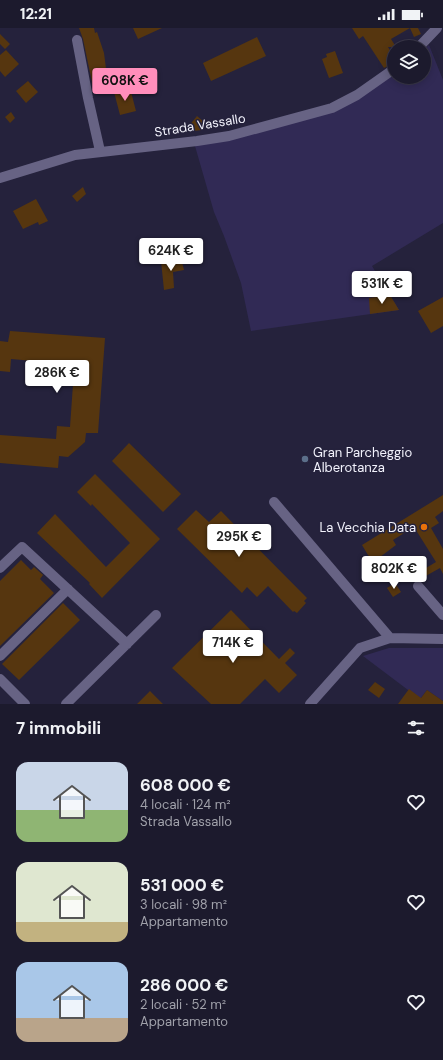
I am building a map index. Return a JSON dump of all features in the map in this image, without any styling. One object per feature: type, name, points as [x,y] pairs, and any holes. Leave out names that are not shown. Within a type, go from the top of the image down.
[{"type":"street","points":[[426,40],[437,28]]},
{"type":"street","points":[[78,40],[88,98],[100,151]]},
{"type":"street","name":"Strada Vassallo","points":[[0,178],[53,160],[100,151],[197,141],[228,136],[332,108],[357,95],[387,73]]},
{"type":"street","points":[[274,502],[390,638]]},
{"type":"street","points":[[0,568],[22,547],[127,644]]},
{"type":"street","points":[[418,586],[443,614]]},
{"type":"street","points":[[0,656],[68,589]]},
{"type":"street","points":[[66,704],[156,615]]},
{"type":"street","points":[[310,704],[360,648],[390,638],[443,639]]},
{"type":"street","points":[[0,679],[25,704]]},
{"type":"shaded area","points":[[431,50],[443,80],[443,223],[372,266],[399,310],[251,331],[241,283],[214,212],[195,146],[303,119],[387,77],[387,84],[431,84]]},
{"type":"shaded area","points":[[389,648],[443,648],[443,701],[427,690],[420,699],[363,656]]},
{"type":"building","points":[[79,28],[94,28],[95,33],[97,32],[104,53],[108,84],[93,87],[83,39]]},
{"type":"building","points":[[133,28],[162,28],[138,39]]},
{"type":"building","points":[[352,28],[410,28],[392,40],[387,40],[387,66],[384,68],[363,36],[359,39]]},
{"type":"building","points":[[410,28],[418,28],[421,34],[414,37]]},
{"type":"building","points":[[0,34],[10,44],[5,49],[0,44]]},
{"type":"building","points":[[257,37],[266,56],[211,81],[203,63]]},
{"type":"building","points":[[6,50],[19,64],[5,77],[0,71],[0,55]]},
{"type":"building","points":[[335,51],[343,73],[329,78],[322,59],[327,57],[326,54]]},
{"type":"building","points":[[28,81],[38,92],[26,103],[16,91]]},
{"type":"building","points":[[130,88],[136,111],[120,115],[114,92]]},
{"type":"building","points":[[11,112],[15,118],[10,123],[5,117]]},
{"type":"building","points":[[197,116],[204,122],[202,130],[184,132]]},
{"type":"building","points":[[83,187],[86,194],[77,202],[72,196]]},
{"type":"building","points":[[36,199],[48,221],[39,225],[38,222],[23,229],[13,211]]},
{"type":"building","points":[[181,258],[184,270],[173,272],[174,288],[164,290],[161,261]]},
{"type":"building","points":[[390,295],[399,310],[370,314],[369,298]]},
{"type":"building","points":[[443,297],[443,326],[431,333],[418,311]]},
{"type":"building","points":[[10,331],[105,338],[98,433],[86,433],[85,442],[68,457],[59,456],[58,468],[0,463],[0,435],[56,439],[57,426],[70,427],[74,370],[68,369],[68,364],[11,359],[10,372],[0,371],[0,341],[8,342]]},
{"type":"building","points":[[129,443],[181,494],[163,512],[112,461]]},
{"type":"building","points":[[95,474],[160,539],[102,598],[89,584],[90,583],[37,533],[55,514],[106,567],[130,543],[92,504],[91,506],[77,492]]},
{"type":"building","points":[[443,495],[443,511],[435,517],[439,523],[431,528],[443,549],[443,574],[440,568],[424,577],[421,571],[436,562],[414,527],[393,540],[396,545],[380,557],[390,567],[385,572],[368,555],[362,545]]},
{"type":"building","points":[[196,510],[209,522],[221,511],[307,598],[304,601],[306,603],[297,613],[294,611],[293,612],[268,586],[257,597],[247,587],[242,593],[177,529]]},
{"type":"building","points":[[21,560],[31,570],[34,567],[43,575],[40,579],[54,593],[0,646],[0,581]]},
{"type":"building","points":[[395,583],[401,592],[393,597],[387,588]]},
{"type":"building","points":[[63,603],[80,620],[19,680],[2,664]]},
{"type":"building","points":[[231,610],[279,659],[290,648],[295,653],[285,663],[297,675],[279,693],[265,679],[240,704],[211,704],[172,668]]},
{"type":"building","points":[[375,682],[385,689],[379,698],[368,690]]},
{"type":"building","points":[[409,689],[421,698],[427,690],[443,701],[443,704],[398,704]]},
{"type":"building","points":[[150,691],[163,704],[137,704]]},
{"type":"place","name":"Gran Parcheggio Alberotanza","points":[[305,459]]},
{"type":"place","name":"La Vecchia Data","points":[[424,527]]}]
